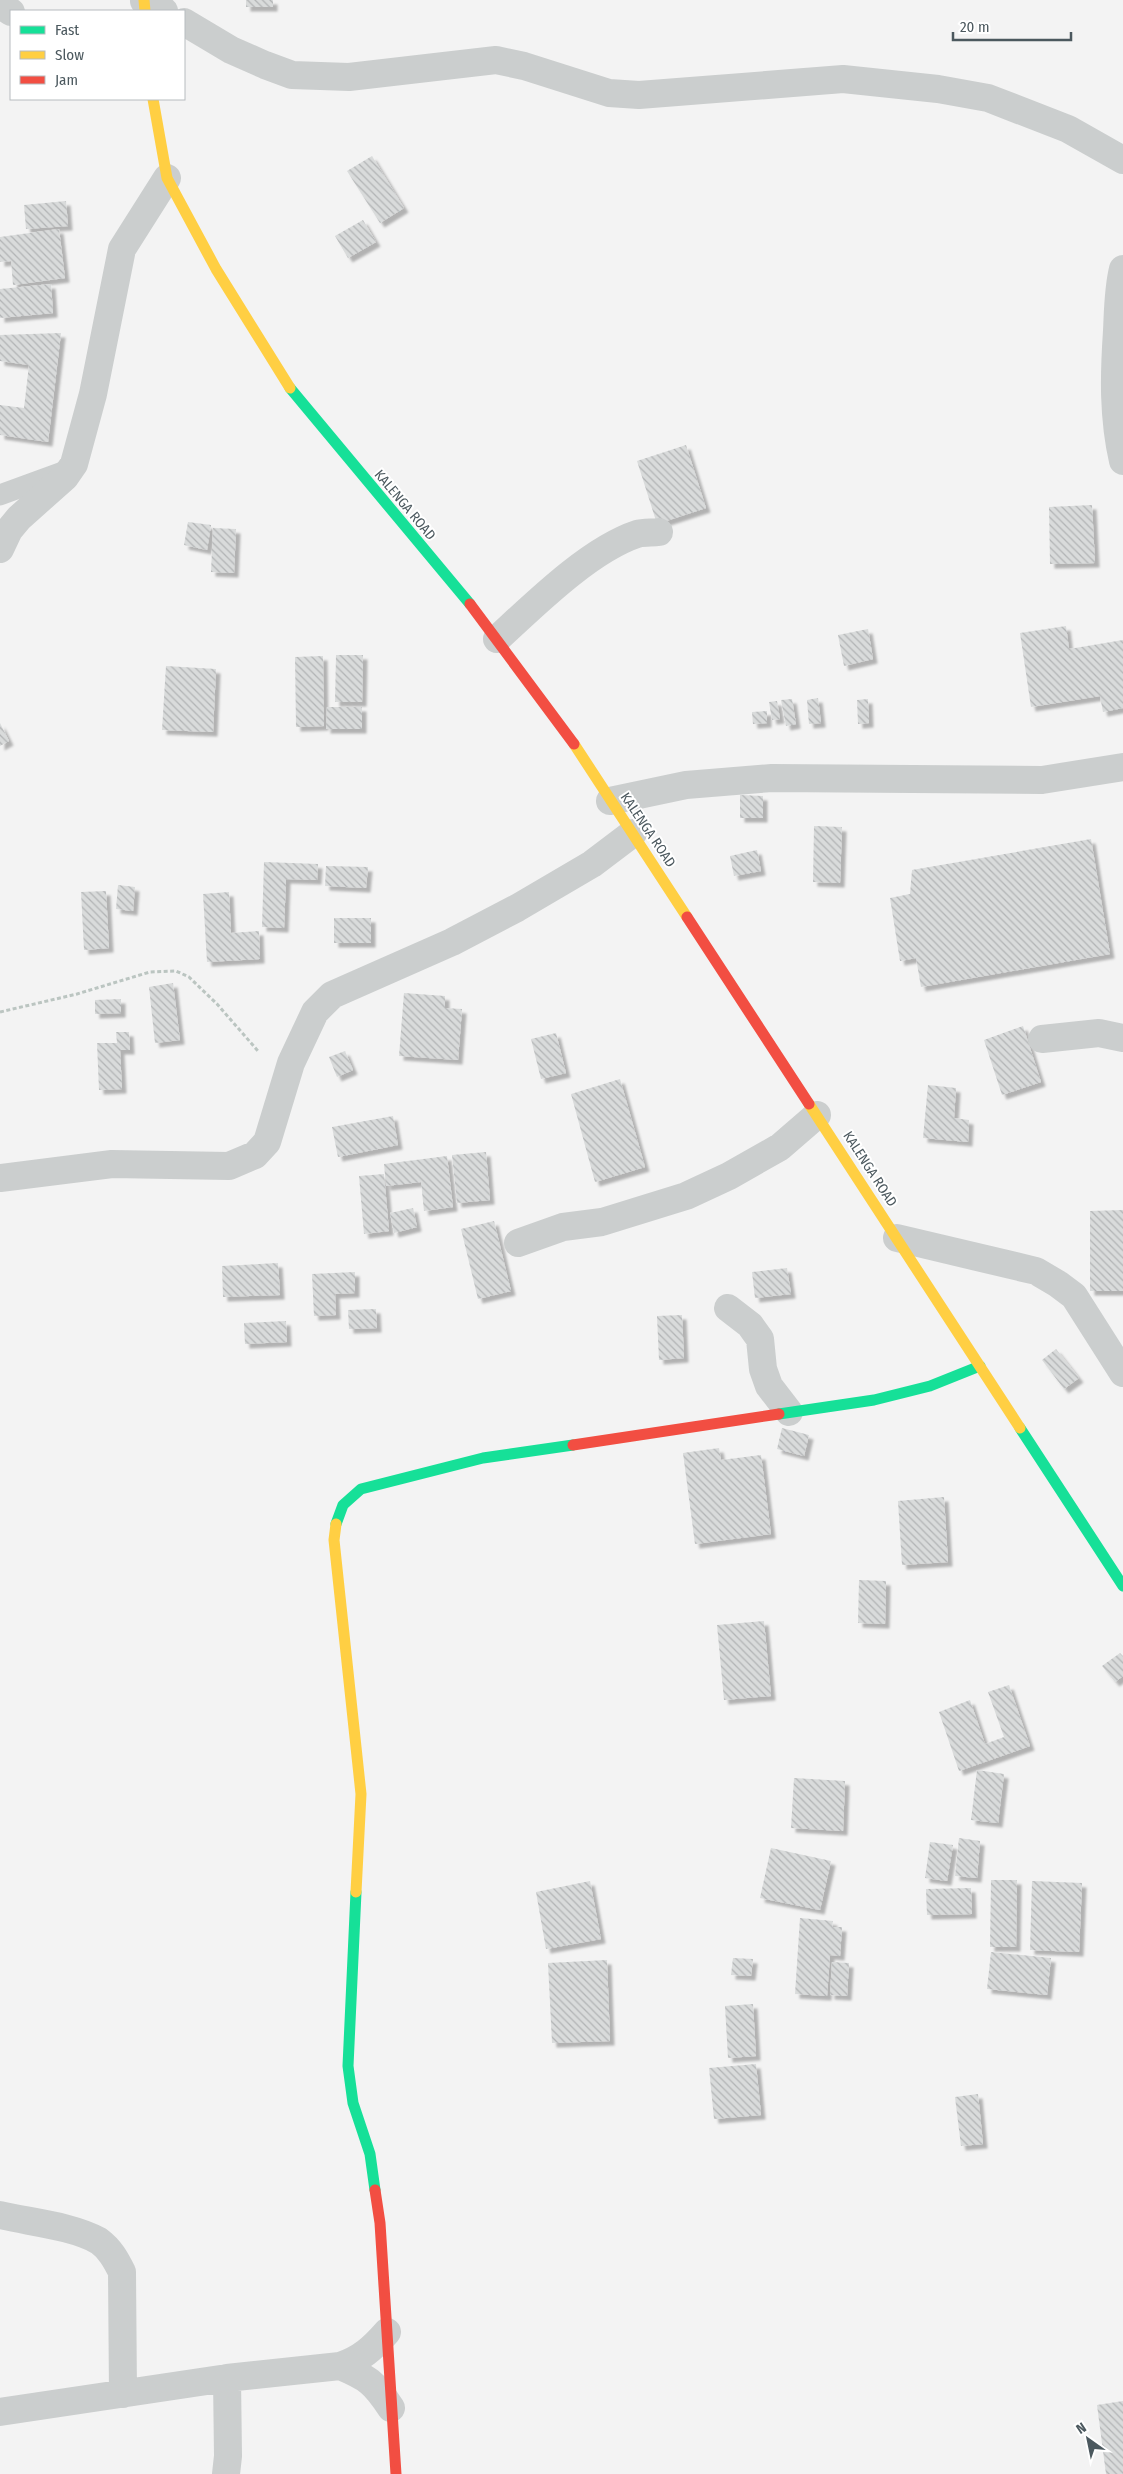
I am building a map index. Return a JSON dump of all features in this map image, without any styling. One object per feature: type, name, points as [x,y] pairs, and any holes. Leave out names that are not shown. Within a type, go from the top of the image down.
[{"type":"main road","name":"KALENGA ROAD","points":[[153,100],[168,178],[216,269],[287,384],[497,639],[589,764],[610,802],[633,833],[1123,1586]]},
{"type":"main road","points":[[396,2474],[380,2223],[370,2154],[353,2103],[348,2066],[360,1794],[334,1540],[337,1514],[346,1499],[361,1489],[483,1458],[874,1400],[930,1386],[980,1366]]},
{"type":"street","points":[[185,23],[231,50],[265,66],[292,75],[349,78],[496,60],[609,93],[639,95],[843,79],[938,89],[988,98],[1068,129],[1123,160]]},
{"type":"street","points":[[0,549],[8,530],[65,477],[74,464],[93,394],[122,248],[168,178]]},
{"type":"street","points":[[1123,269],[1118,309],[1114,387],[1116,430],[1123,461]]},
{"type":"street","points":[[497,639],[550,589],[605,550],[639,533],[659,532]]},
{"type":"street","points":[[610,802],[686,785],[772,778],[1042,780],[1123,767]]},
{"type":"street","points":[[0,1178],[112,1164],[229,1166],[255,1155],[267,1142],[290,1063],[315,1012],[332,996],[452,942],[517,908],[592,864],[633,833]]},
{"type":"street","points":[[1042,1039],[1099,1033],[1123,1038]]},
{"type":"street","points":[[518,1243],[564,1227],[602,1222],[686,1196],[729,1176],[780,1147],[817,1115]]},
{"type":"street","points":[[897,1238],[1036,1271],[1058,1284],[1074,1296],[1123,1373]]},
{"type":"street","points":[[728,1308],[750,1325],[760,1339],[762,1369],[769,1386],[789,1412]]},
{"type":"street","points":[[0,2215],[80,2233],[100,2242],[115,2257],[122,2272],[123,2394]]},
{"type":"street","points":[[0,2412],[227,2378],[340,2366],[355,2361],[371,2350],[387,2332]]},
{"type":"street","points":[[340,2366],[367,2377],[379,2389],[391,2408]]},
{"type":"street","points":[[226,2474],[228,2456],[227,2378]]},
{"type":"lane","points":[[0,495],[70,469]]},
{"type":"path","points":[[0,1012],[77,994],[150,972],[176,971],[189,977],[217,1004],[285,1082]]},
{"type":"building","points":[[246,0],[273,0],[273,7],[246,7]]},
{"type":"building","points":[[372,156],[404,208],[380,223],[347,171]]},
{"type":"building","points":[[66,201],[68,226],[26,229],[24,205]]},
{"type":"building","points":[[363,220],[376,242],[348,258],[335,236]]},
{"type":"building","points":[[59,229],[65,278],[13,285],[11,261],[0,262],[0,237]]},
{"type":"building","points":[[51,284],[53,313],[0,318],[0,289]]},
{"type":"building","points":[[61,333],[48,442],[0,435],[0,405],[24,408],[29,365],[0,361],[0,335]]},
{"type":"building","points":[[686,445],[706,508],[657,524],[637,461]]},
{"type":"building","points":[[1092,505],[1095,563],[1050,564],[1049,507]]},
{"type":"building","points":[[188,522],[211,525],[207,550],[184,545]]},
{"type":"building","points":[[213,528],[236,529],[234,573],[211,572]]},
{"type":"building","points":[[1066,626],[1069,649],[1123,640],[1123,708],[1103,712],[1100,696],[1031,707],[1020,633]]},
{"type":"building","points":[[868,629],[873,659],[844,666],[838,635]]},
{"type":"building","points":[[336,655],[363,655],[362,702],[335,702]]},
{"type":"building","points":[[323,656],[324,726],[296,727],[295,657]]},
{"type":"building","points":[[166,666],[216,669],[213,732],[162,730]]},
{"type":"building","points":[[818,698],[821,723],[809,724],[807,700]]},
{"type":"building","points":[[792,699],[796,724],[786,726],[781,700]]},
{"type":"building","points":[[868,699],[869,723],[858,724],[857,700]]},
{"type":"building","points":[[777,701],[780,719],[772,720],[769,702]]},
{"type":"building","points":[[327,707],[362,707],[362,729],[326,729]]},
{"type":"building","points":[[767,711],[767,723],[753,724],[752,712]]},
{"type":"building","points":[[0,723],[9,741],[0,746]]},
{"type":"building","points":[[740,795],[763,796],[763,818],[740,818]]},
{"type":"building","points":[[814,826],[842,827],[840,883],[813,882]]},
{"type":"building","points":[[1091,839],[1110,954],[921,987],[916,958],[900,961],[890,898],[910,894],[912,870]]},
{"type":"building","points":[[757,850],[761,871],[734,876],[730,856]]},
{"type":"building","points":[[264,862],[318,864],[317,880],[286,879],[284,928],[262,927]]},
{"type":"building","points":[[326,866],[368,867],[366,888],[325,886]]},
{"type":"building","points":[[118,885],[135,887],[133,911],[116,909]]},
{"type":"building","points":[[106,891],[109,948],[84,950],[81,892]]},
{"type":"building","points":[[229,892],[231,933],[259,931],[260,959],[207,962],[203,894]]},
{"type":"building","points":[[334,918],[371,918],[371,943],[334,943]]},
{"type":"building","points":[[173,983],[180,1040],[155,1043],[149,987]]},
{"type":"building","points":[[404,993],[445,996],[445,1008],[462,1009],[458,1060],[399,1056]]},
{"type":"building","points":[[121,999],[121,1013],[95,1014],[95,1000]]},
{"type":"building","points":[[1023,1026],[1041,1082],[1002,1095],[984,1040]]},
{"type":"building","points":[[116,1032],[129,1032],[130,1050],[120,1050],[122,1089],[99,1090],[97,1043],[117,1043]]},
{"type":"building","points":[[556,1033],[566,1073],[541,1079],[531,1039]]},
{"type":"building","points":[[345,1051],[353,1070],[337,1077],[329,1057]]},
{"type":"building","points":[[620,1079],[645,1167],[595,1182],[571,1094]]},
{"type":"building","points":[[928,1085],[956,1088],[954,1118],[969,1120],[968,1142],[923,1138]]},
{"type":"building","points":[[393,1116],[398,1145],[338,1157],[332,1127]]},
{"type":"building","points":[[486,1152],[490,1200],[457,1203],[452,1155]]},
{"type":"building","points":[[447,1156],[453,1207],[424,1211],[421,1182],[386,1186],[384,1164]]},
{"type":"building","points":[[384,1174],[389,1231],[364,1234],[359,1176]]},
{"type":"building","points":[[413,1208],[417,1227],[394,1233],[390,1213]]},
{"type":"building","points":[[1123,1210],[1123,1291],[1090,1291],[1090,1211]]},
{"type":"building","points":[[494,1221],[511,1291],[478,1299],[461,1229]]},
{"type":"building","points":[[278,1263],[280,1295],[223,1297],[222,1266]]},
{"type":"building","points":[[787,1268],[791,1294],[755,1298],[752,1272]]},
{"type":"building","points":[[355,1272],[355,1293],[335,1294],[336,1315],[314,1316],[312,1274]]},
{"type":"building","points":[[376,1309],[377,1328],[349,1329],[348,1310]]},
{"type":"building","points":[[682,1315],[684,1358],[659,1360],[657,1316]]},
{"type":"building","points":[[286,1321],[287,1342],[245,1344],[244,1323]]},
{"type":"building","points":[[1056,1349],[1079,1378],[1064,1389],[1042,1360]]},
{"type":"building","points":[[782,1428],[809,1435],[804,1456],[777,1449]]},
{"type":"building","points":[[719,1448],[721,1460],[761,1455],[771,1534],[695,1544],[683,1453]]},
{"type":"building","points":[[944,1497],[948,1562],[902,1565],[898,1501]]},
{"type":"building","points":[[859,1580],[886,1581],[885,1624],[858,1623]]},
{"type":"building","points":[[764,1621],[771,1696],[724,1700],[717,1625]]},
{"type":"building","points":[[1120,1653],[1123,1656],[1123,1676],[1115,1682],[1102,1666]]},
{"type":"building","points":[[1009,1685],[1030,1746],[959,1771],[939,1712],[970,1700],[985,1744],[1004,1737],[988,1692]]},
{"type":"building","points":[[977,1770],[1004,1774],[998,1823],[971,1820]]},
{"type":"building","points":[[794,1778],[845,1781],[843,1831],[791,1828]]},
{"type":"building","points":[[959,1838],[980,1841],[977,1878],[955,1876]]},
{"type":"building","points":[[930,1842],[953,1845],[947,1881],[925,1878]]},
{"type":"building","points":[[771,1848],[831,1861],[820,1910],[760,1898]]},
{"type":"building","points":[[991,1880],[1017,1880],[1016,1947],[990,1947]]},
{"type":"building","points":[[590,1881],[601,1939],[546,1949],[536,1892]]},
{"type":"building","points":[[1032,1881],[1082,1883],[1079,1952],[1030,1950]]},
{"type":"building","points":[[971,1888],[972,1914],[927,1915],[926,1889]]},
{"type":"building","points":[[800,1918],[833,1921],[832,1927],[842,1927],[840,1956],[830,1955],[827,1996],[795,1994]]},
{"type":"building","points":[[991,1952],[1051,1958],[1047,1995],[987,1989]]},
{"type":"building","points":[[733,1958],[753,1959],[751,1976],[731,1975]]},
{"type":"building","points":[[607,1960],[610,2041],[552,2043],[548,1963]]},
{"type":"building","points":[[832,1962],[849,1963],[847,1996],[830,1995]]},
{"type":"building","points":[[753,2004],[756,2056],[728,2058],[725,2006]]},
{"type":"building","points":[[756,2064],[761,2115],[714,2119],[709,2068]]},
{"type":"building","points":[[978,2094],[983,2144],[961,2146],[955,2097]]},
{"type":"building","points":[[1123,2401],[1123,2474],[1106,2474],[1097,2405]]},
{"type":"traffic: fast","points":[[290,388],[470,604]]},
{"type":"traffic: fast","points":[[779,1414],[874,1400],[930,1386],[980,1366]]},
{"type":"traffic: fast","points":[[1020,1428],[1123,1586]]},
{"type":"traffic: fast","points":[[336,1524],[343,1505],[361,1489],[483,1458],[573,1445]]},
{"type":"traffic: fast","points":[[356,1892],[348,2066],[353,2103],[370,2154],[375,2190]]},
{"type":"traffic: slow","points":[[144,0],[145,10]]},
{"type":"traffic: slow","points":[[153,100],[167,178],[216,269],[290,388]]},
{"type":"traffic: slow","points":[[574,744],[687,917]]},
{"type":"traffic: slow","points":[[809,1104],[1020,1428]]},
{"type":"traffic: slow","points":[[336,1524],[334,1540],[361,1794],[356,1892]]},
{"type":"traffic: jam","points":[[470,604],[574,744]]},
{"type":"traffic: jam","points":[[687,917],[809,1104]]},
{"type":"traffic: jam","points":[[573,1445],[779,1414]]},
{"type":"traffic: jam","points":[[375,2190],[380,2223],[396,2474]]}]
